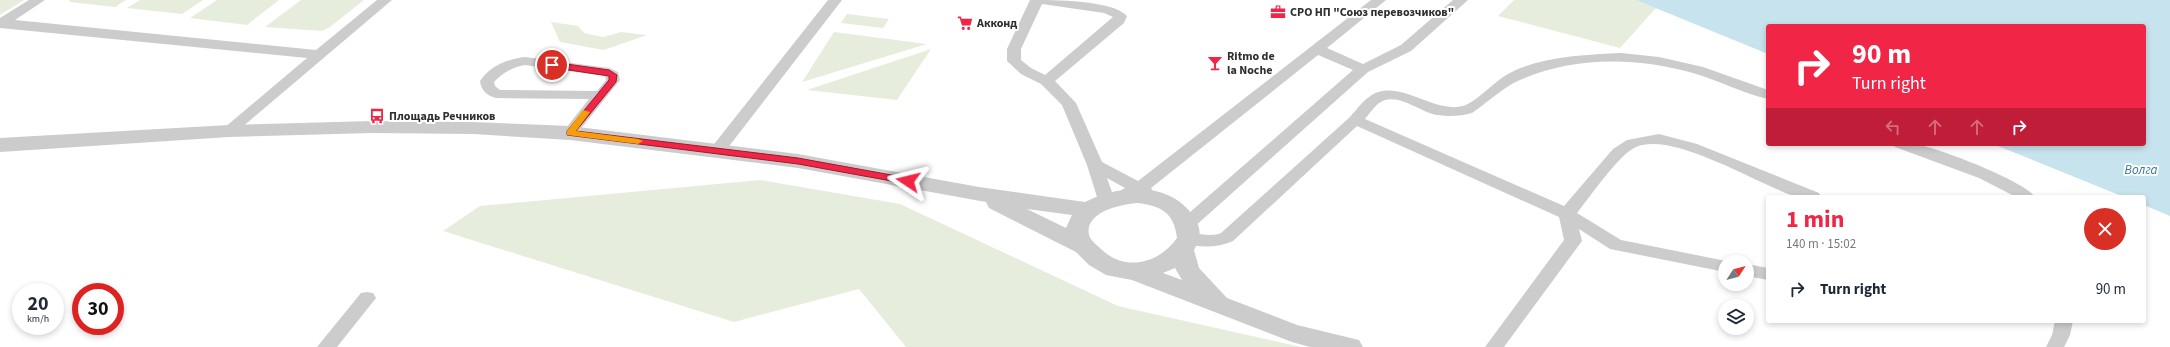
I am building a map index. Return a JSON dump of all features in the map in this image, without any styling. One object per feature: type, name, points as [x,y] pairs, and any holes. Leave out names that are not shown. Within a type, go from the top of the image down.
[{"type":"street","points":[[0,145],[229,131],[372,127],[473,128],[570,133],[798,161],[978,194],[1113,199],[1139,195],[1160,200],[1177,211],[1186,238],[1184,266],[1197,284],[1227,309]]},
{"type":"street","points":[[978,194],[1084,246],[1098,259],[1115,269],[1136,272],[1227,309],[1292,333],[1350,347]]},
{"type":"street","points":[[1084,246],[1078,235],[1079,223],[1113,199]]},
{"type":"street","points":[[1136,272],[1155,268],[1169,262],[1186,238]]},
{"type":"lane","points":[[1,24],[38,0]]},
{"type":"lane","points":[[229,131],[385,0]]},
{"type":"lane","points":[[717,151],[835,0]]},
{"type":"lane","points":[[1037,0],[1014,49],[1014,61],[1026,71],[1046,81],[1068,103],[1113,199]]},
{"type":"lane","points":[[1043,0],[1108,9],[1120,16],[1119,20],[1046,81]]},
{"type":"lane","points":[[1113,199],[1316,49],[1379,0]]},
{"type":"lane","points":[[1186,238],[1363,69],[1406,48],[1461,0]]},
{"type":"lane","points":[[1,24],[319,55]]},
{"type":"lane","points":[[1316,49],[1363,69]]},
{"type":"lane","points":[[1186,238],[1218,240],[1227,237],[1355,120],[1374,100],[1384,95],[1402,97],[1439,111],[1467,110],[1513,77],[1544,66],[1574,60],[1621,57],[1659,61],[1690,68],[1766,94]]},
{"type":"lane","points":[[570,133],[613,80],[613,75],[609,72],[525,61],[512,62],[501,67],[487,81],[488,87],[496,94],[600,95]]},
{"type":"lane","points":[[1355,120],[1419,147],[1567,214],[1616,245],[1718,265]]},
{"type":"lane","points":[[1567,214],[1619,152],[1632,143],[1659,139],[1691,147],[1808,195]]},
{"type":"lane","points":[[1905,146],[1993,178],[2022,192],[2025,195]]},
{"type":"lane","points":[[1096,165],[1113,199]]},
{"type":"lane","points":[[1494,347],[1572,241],[1567,214]]},
{"type":"lane","points":[[1754,271],[1766,274]]},
{"type":"lane","points":[[326,347],[367,298]]},
{"type":"lane","points":[[2055,347],[2061,335],[2064,323]]},
{"type":"green space","points":[[0,0],[24,0],[0,15]]},
{"type":"green space","points":[[69,0],[126,0],[115,7],[70,2]]},
{"type":"green space","points":[[140,0],[203,0],[182,14],[127,8]]},
{"type":"green space","points":[[217,0],[279,0],[247,25],[190,18]]},
{"type":"green space","points":[[301,0],[364,0],[330,27],[322,31],[265,27]]},
{"type":"green space","points":[[1514,0],[1636,0],[1656,8],[1620,48],[1498,16]]},
{"type":"green space","points":[[847,14],[889,19],[883,28],[841,23]]},
{"type":"green space","points":[[551,22],[578,26],[584,33],[603,37],[621,32],[647,35],[604,50],[560,42]]},
{"type":"green space","points":[[834,32],[927,44],[802,82]]},
{"type":"green space","points":[[931,49],[897,100],[807,90]]},
{"type":"green space","points":[[760,180],[900,204],[1118,306],[1301,347],[906,347],[859,289],[734,322],[443,231],[480,206]]},
{"type":"water","name":"Волга","points":[[1636,0],[2170,0],[2170,216],[2146,206],[2146,195],[2119,195],[1998,146],[2146,146],[2146,24],[1766,24],[1766,53]]},
{"type":"slow traffic","points":[[586,112],[570,133],[638,141]]},
{"type":"place","name":"СРО НП \"Союз перевозчиков\"","points":[[1278,12]]},
{"type":"place","name":"Акконд","points":[[965,23]]},
{"type":"place","name":"Ritmo de la Noche","points":[[1215,63]]},
{"type":"place","name":"Площадь Речников","points":[[377,116]]},
{"type":"route","points":[[552,65],[609,72],[613,75],[613,80],[570,133],[798,161],[908,181]]}]
